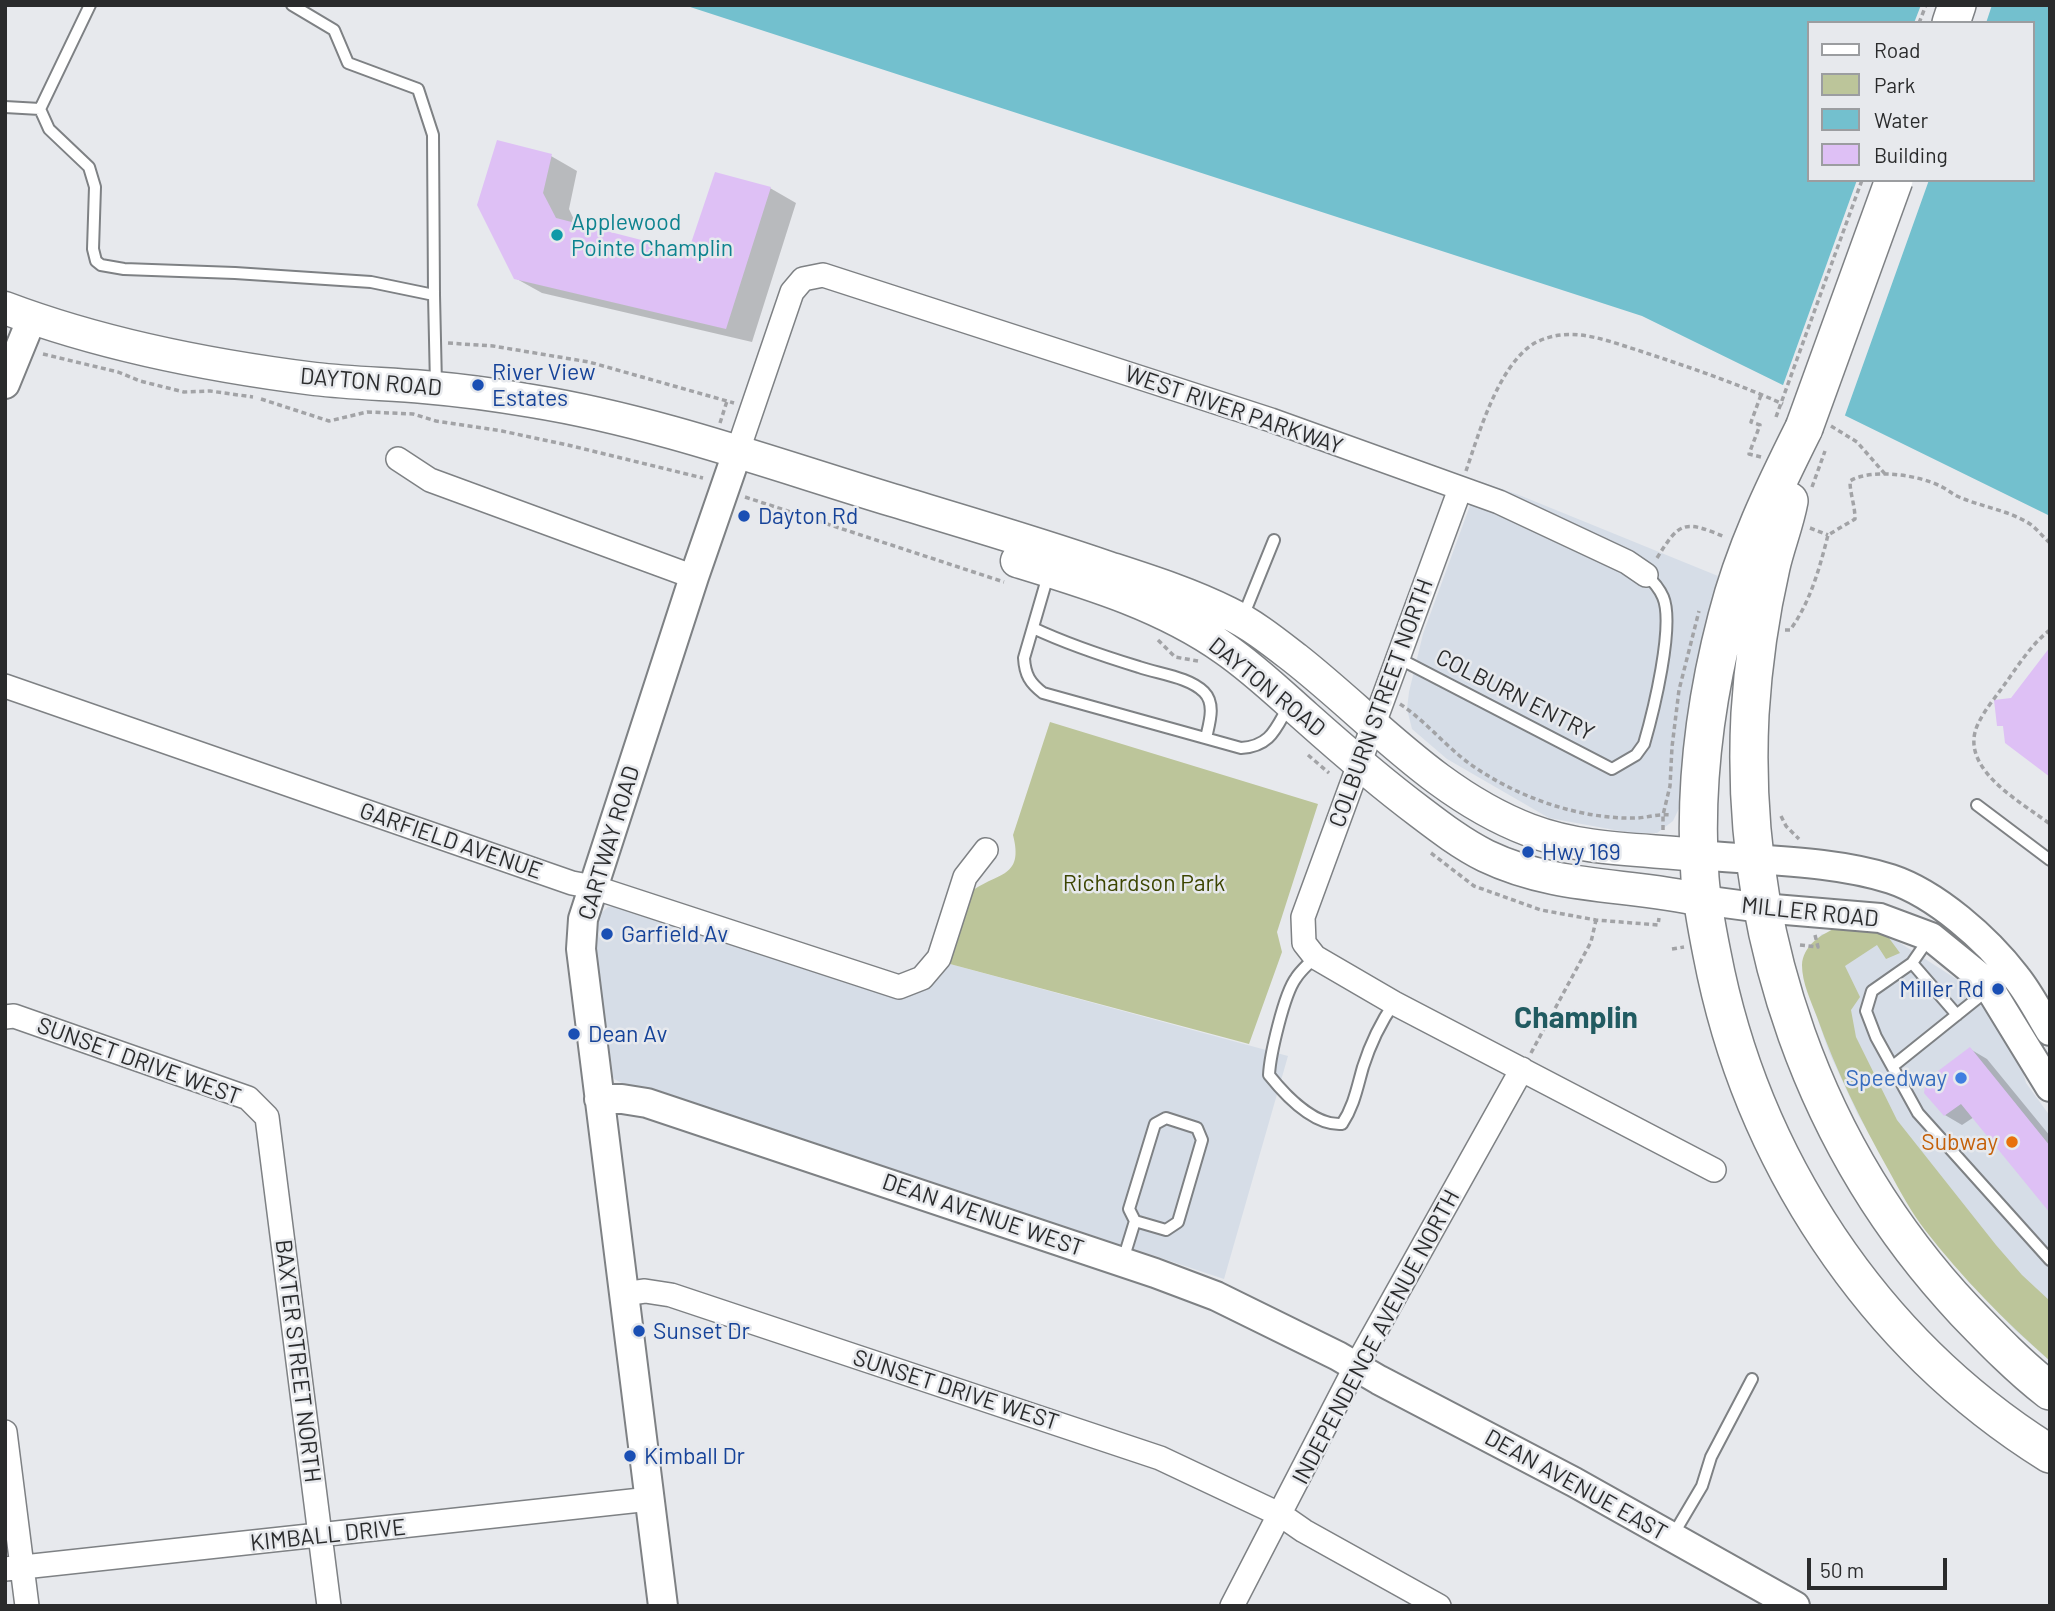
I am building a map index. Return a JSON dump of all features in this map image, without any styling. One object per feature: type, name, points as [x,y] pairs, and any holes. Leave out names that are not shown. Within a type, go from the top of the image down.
[{"type":"highway","points":[[1893,182],[1802,423],[1764,506],[1726,618],[1713,679],[1702,758],[1699,855],[1702,900],[1719,992],[1743,1071],[1771,1139],[1807,1205],[1855,1277],[1909,1339],[1946,1376],[1985,1408],[2050,1454]]},
{"type":"highway","points":[[1802,423],[1788,509],[1771,565],[1757,641],[1750,715],[1754,860],[1768,942],[1789,1014],[1817,1085],[1854,1160],[1900,1232],[1951,1296],[2003,1350],[2050,1391]]},
{"type":"main road","name":"DAYTON ROAD","points":[[18,313],[130,345],[228,365],[317,379],[436,388],[579,409],[737,453],[1053,560],[1196,599],[1262,632],[1308,668],[1417,764],[1453,791],[1507,821],[1533,832],[1573,843],[1602,848],[1699,855]]},
{"type":"main road","name":"DAYTON ROAD","points":[[1053,560],[1182,621],[1250,668],[1360,764],[1467,846],[1507,864],[1551,878],[1662,892],[1702,900]]},
{"type":"street","name":"WEST RIVER PARKWAY","points":[[810,276],[823,275],[837,279],[1258,416],[1499,502],[1627,562],[1646,575]]},
{"type":"street","name":"CARTWAY ROAD","points":[[663,1606],[580,949],[583,919],[694,577],[792,292],[810,276]]},
{"type":"street","points":[[5,384],[18,313]]},
{"type":"street","points":[[398,459],[430,480],[694,577]]},
{"type":"street","name":"COLBURN STREET NORTH","points":[[1315,957],[1304,943],[1303,917],[1460,489]]},
{"type":"street","name":"GARFIELD AVENUE","points":[[5,686],[572,883],[593,887],[899,986],[922,978],[939,958],[965,877],[986,850]]},
{"type":"street","name":"MILLER ROAD","points":[[1699,855],[1850,870],[1891,879],[1911,888],[1962,922],[1993,949],[2001,980],[2050,1087]]},
{"type":"street","name":"MILLER ROAD","points":[[1702,900],[1880,918],[1931,937],[1972,970],[2001,980],[2050,1031]]},
{"type":"street","points":[[1315,957],[1394,1003],[1714,1170]]},
{"type":"street","name":"SUNSET DRIVE WEST","points":[[5,1017],[14,1016],[248,1098],[267,1117]]},
{"type":"street","name":"INDEPENDENCE AVENUE NORTH","points":[[1232,1606],[1356,1366],[1522,1069]]},
{"type":"street","name":"DEAN AVENUE WEST","points":[[599,1099],[647,1102],[1123,1262],[1216,1296],[1356,1366]]},
{"type":"street","name":"BAXTER STREET NORTH","points":[[267,1117],[329,1606]]},
{"type":"street","name":"SUNSET DRIVE WEST","points":[[623,1294],[645,1291],[671,1295],[1160,1458],[1281,1515],[1304,1531],[1439,1606]]},
{"type":"street","name":"DEAN AVENUE EAST","points":[[1356,1366],[1672,1537],[1762,1597],[1795,1606]]},
{"type":"street","points":[[5,1432],[14,1568],[27,1606]]},
{"type":"street","name":"KIMBALL DRIVE","points":[[14,1568],[650,1499]]},
{"type":"lane","points":[[90,5],[40,109],[49,129],[89,167],[95,187],[93,250],[96,261],[101,265],[124,269],[371,282],[434,295]]},
{"type":"lane","points":[[292,5],[334,30],[348,63],[418,89],[433,135],[436,388]]},
{"type":"lane","points":[[5,107],[40,109]]},
{"type":"lane","points":[[1241,620],[1274,540]]},
{"type":"lane","points":[[1053,560],[1024,658],[1025,670],[1032,684],[1044,693],[1241,748],[1255,747],[1269,738],[1291,703]]},
{"type":"lane","name":"COLBURN ENTRY","points":[[1398,658],[1612,769],[1636,755],[1644,744],[1668,629],[1663,598],[1656,584],[1646,575]]},
{"type":"lane","points":[[1033,628],[1184,681],[1203,691],[1209,699],[1211,715],[1206,738]]},
{"type":"lane","points":[[1977,805],[2050,860]]},
{"type":"lane","points":[[1931,937],[1912,963],[1872,991],[1866,1011],[1876,1037],[1919,1113],[2050,1260]]},
{"type":"lane","points":[[1315,957],[1296,977],[1270,1058],[1269,1076],[1297,1107],[1334,1125],[1342,1124],[1351,1110],[1364,1065],[1384,1017],[1394,1003]]},
{"type":"lane","points":[[1912,963],[1957,1015]]},
{"type":"lane","points":[[1892,1066],[2001,980]]},
{"type":"lane","points":[[1123,1262],[1135,1221],[1129,1209],[1155,1124],[1166,1118],[1197,1128],[1202,1140],[1178,1222],[1166,1230],[1135,1221]]},
{"type":"lane","points":[[1672,1537],[1702,1486],[1711,1457],[1752,1379]]},
{"type":"path","points":[[1811,490],[1802,423],[1862,182]]},
{"type":"path","points":[[1460,489],[1489,404],[1523,353],[1546,338],[1565,334],[1598,338],[1662,358],[1761,395],[1802,423],[1844,432],[1857,442],[1885,474]]},
{"type":"path","points":[[435,342],[494,346],[589,362],[752,407]]},
{"type":"path","points":[[42,354],[184,392],[210,391],[262,399],[328,421],[367,412],[412,414],[572,446],[704,478]]},
{"type":"path","points":[[1761,395],[1751,422],[1760,425],[1749,454],[1763,458]]},
{"type":"path","points":[[1780,630],[1790,630],[1796,623],[1821,561],[1828,535],[1855,519],[1850,481],[1858,476],[1885,474],[1912,477],[1939,485],[1955,496],[2004,511],[2032,525],[2050,543]]},
{"type":"path","points":[[1801,525],[1828,535]]},
{"type":"path","points":[[1646,575],[1675,531],[1694,526],[1725,537]]},
{"type":"path","points":[[2050,630],[2031,650],[1986,709],[1976,726],[1974,740],[1975,755],[1988,777],[2050,824]]},
{"type":"path","points":[[1384,694],[1405,707],[1469,763],[1528,796],[1554,805],[1609,816],[1641,818],[1663,815]]},
{"type":"path","points":[[1541,910],[1596,920],[1658,925]]},
{"type":"path","points":[[1522,1069],[1591,942],[1596,920]]},
{"type":"shaded area","points":[[1479,481],[1718,576],[1685,729],[1682,802],[1673,821],[1657,833],[1631,833],[1549,818],[1447,759],[1412,729],[1407,709],[1423,634]]},
{"type":"shaded area","points":[[620,905],[924,989],[939,978],[950,964],[1288,1056],[1224,1279],[663,1092],[626,1085],[614,1079],[609,1068],[596,955],[598,916],[608,907]]},
{"type":"shaded area","points":[[1822,934],[1886,934],[1961,982],[2015,1044],[2026,1083],[2050,1116],[2050,1361],[2015,1330],[1968,1281],[1924,1228],[1858,1115],[1829,1052],[1806,986],[1802,965],[1807,950]]},
{"type":"green space","name":"Richardson Park","points":[[1050,722],[1318,804],[1277,932],[1282,952],[1249,1044],[950,964],[972,891],[1012,867],[1015,859],[1013,835]]},
{"type":"green space","points":[[1836,928],[1863,928],[1886,934],[1900,953],[1886,959],[1877,945],[1845,966],[1860,997],[1851,1010],[1856,1037],[1897,1120],[1996,1245],[2022,1275],[2050,1301],[2050,1361],[1984,1298],[1925,1230],[1859,1115],[1824,1037],[1802,972],[1805,952],[1818,938]]},
{"type":"water","points":[[684,5],[2050,5],[2050,516],[1642,316]]},
{"type":"pier","points":[[1921,5],[1992,5],[1987,21],[1915,21]]},
{"type":"pier","points":[[1856,182],[1928,182],[1844,418],[1782,388]]},
{"type":"building","name":"Applewood Pointe Champlin","points":[[497,140],[552,154],[543,193],[556,218],[688,252],[715,172],[771,187],[726,329],[514,279],[477,205]]},
{"type":"building","points":[[2050,647],[2050,777],[2005,743],[2003,726],[1997,726],[1994,700],[2011,698]]},
{"type":"building","points":[[1970,1047],[2050,1146],[2050,1213],[1961,1104],[1944,1116],[1924,1093],[1926,1080]]},
{"type":"place","name":"Applewood Pointe Champlin","points":[[557,235]]},
{"type":"place","name":"River View Estates","points":[[478,385]]},
{"type":"place","name":"Dayton Rd","points":[[744,516]]},
{"type":"place","name":"Hwy 169","points":[[1528,852]]},
{"type":"place","name":"Garfield Av","points":[[607,934]]},
{"type":"place","name":"Miller Rd","points":[[1998,989]]},
{"type":"place","name":"Dean Av","points":[[574,1034]]},
{"type":"place","name":"Speedway","points":[[1961,1078]]},
{"type":"place","name":"Subway","points":[[2012,1142]]},
{"type":"place","name":"Sunset Dr","points":[[639,1331]]},
{"type":"place","name":"Kimball Dr","points":[[630,1456]]},
{"type":"district","name":"Champlin","points":[[1576,1018]]}]
